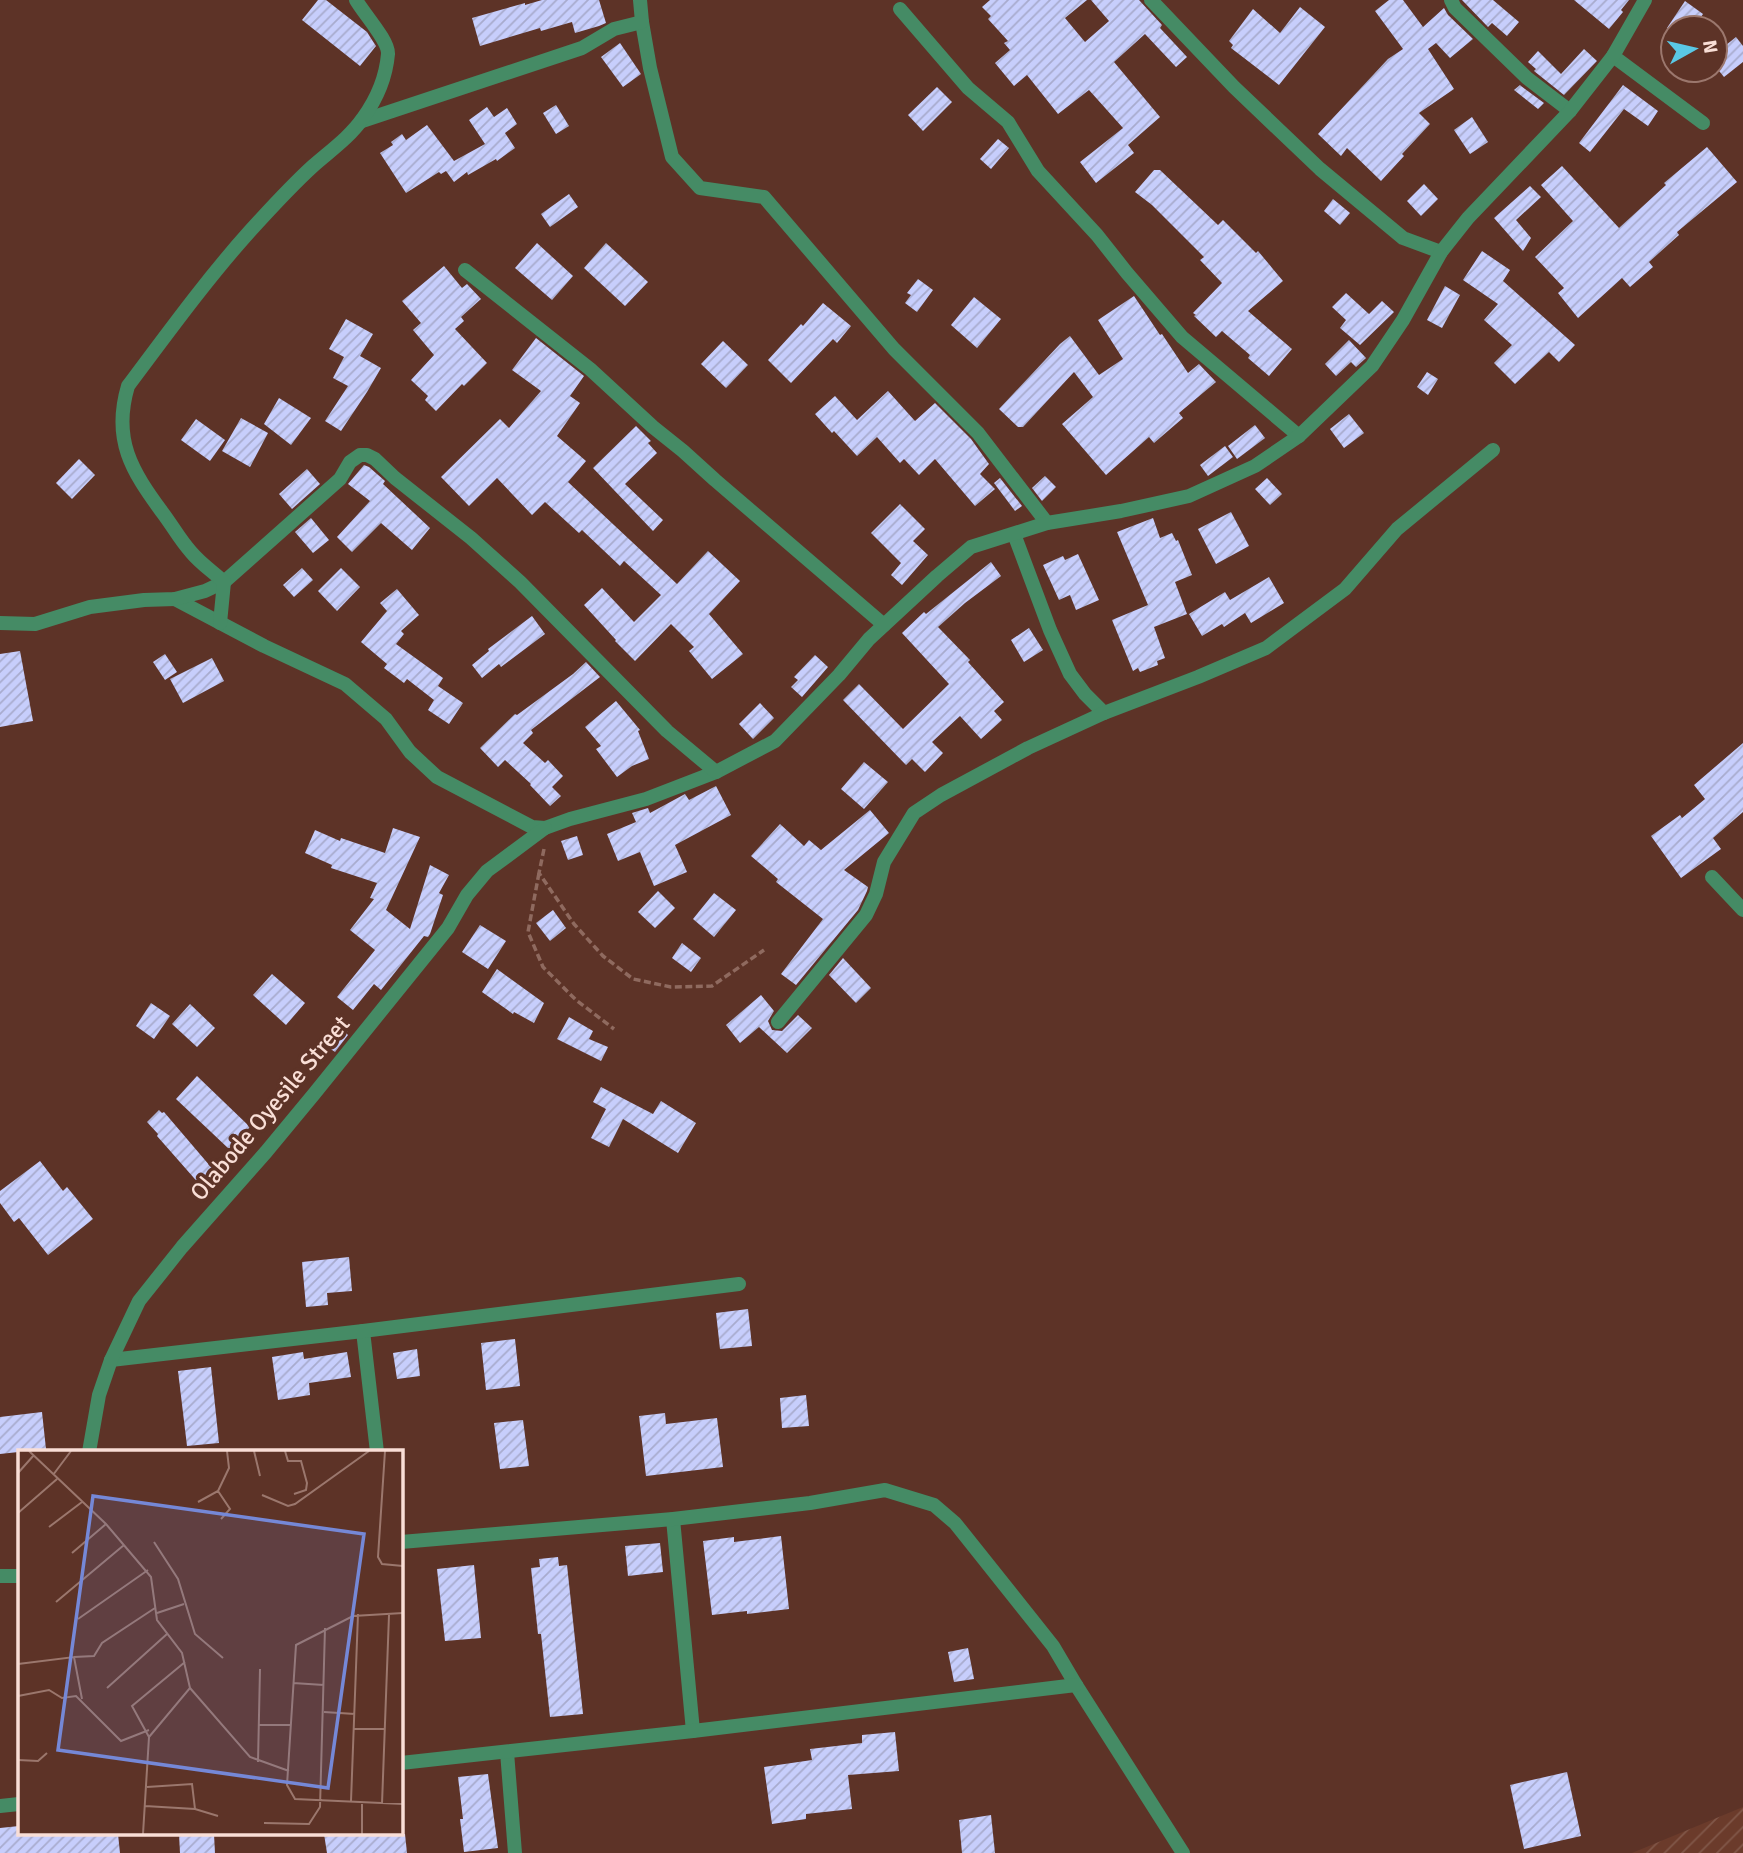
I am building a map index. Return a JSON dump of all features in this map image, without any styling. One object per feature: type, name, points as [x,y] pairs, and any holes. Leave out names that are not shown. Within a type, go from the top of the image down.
[{"type":"street","points":[[224,582],[191,553],[140,481],[129,460],[121,417],[128,386],[207,282],[249,233],[311,168],[348,136],[362,121],[377,97],[388,53],[387,45],[356,0]]},
{"type":"street","points":[[640,0],[650,68],[672,157],[700,188],[764,197],[894,349],[978,433],[1047,523]]},
{"type":"street","points":[[1151,0],[1234,87],[1320,169],[1403,238],[1441,252]]},
{"type":"street","points":[[1451,0],[1455,8],[1527,78],[1570,111]]},
{"type":"street","name":"Olabode Oyesile Street","points":[[89,1450],[99,1395],[111,1360],[139,1301],[314,1094],[448,928],[467,895],[487,871],[545,828],[646,799],[716,772],[775,741],[839,675],[869,639],[971,547],[1047,523],[1189,496],[1255,466],[1299,436],[1372,366],[1441,252],[1468,218],[1570,111],[1612,55],[1645,0]]},
{"type":"street","points":[[900,9],[968,88],[1009,122],[1038,171],[1097,235],[1182,337],[1299,436]]},
{"type":"street","points":[[362,121],[582,48],[614,29],[642,22]]},
{"type":"street","points":[[1612,55],[1703,123]]},
{"type":"street","points":[[466,270],[590,369],[653,427],[884,625]]},
{"type":"street","points":[[778,1022],[866,915],[876,894],[884,862],[914,813],[941,795],[1028,748],[1104,713],[1266,648],[1345,589],[1397,529],[1493,450]]},
{"type":"street","points":[[0,623],[35,624],[90,607],[175,599],[205,591],[224,582],[341,479],[350,462],[360,455],[368,455],[471,538],[520,582],[667,731],[716,772]]},
{"type":"street","points":[[1014,534],[1049,630],[1070,674],[1104,713]]},
{"type":"street","points":[[220,623],[224,582]]},
{"type":"street","points":[[175,599],[345,684],[386,719],[410,752],[437,777],[532,827],[545,828]]},
{"type":"street","points":[[1712,877],[1743,910]]},
{"type":"street","points":[[111,1360],[739,1284]]},
{"type":"street","points":[[363,1331],[377,1450]]},
{"type":"street","points":[[402,1542],[673,1518],[810,1503],[885,1490],[934,1505],[955,1523],[1054,1646],[1182,1853]]},
{"type":"street","points":[[673,1518],[693,1731]]},
{"type":"street","points":[[0,1576],[18,1576]]},
{"type":"street","points":[[402,1763],[1076,1685]]},
{"type":"street","points":[[507,1752],[515,1853]]},
{"type":"street","points":[[0,1806],[18,1804]]},
{"type":"path","points":[[545,845],[528,932],[543,967],[576,1000],[614,1029]]},
{"type":"path","points":[[539,873],[574,924],[603,956],[633,979],[671,987],[712,986],[764,950]]},
{"type":"shaded area","points":[[1743,1807],[1743,1853],[1632,1853]]},
{"type":"building","points":[[318,0],[326,0],[367,32],[376,46],[360,66],[302,20]]},
{"type":"building","points":[[542,0],[599,0],[606,23],[575,33],[572,22],[541,31],[540,28],[480,46],[472,18]]},
{"type":"building","points":[[990,0],[1087,0],[1065,18],[1085,42],[1109,21],[1091,0],[1139,0],[1187,57],[1176,67],[1145,34],[1114,62],[1160,117],[1128,145],[1134,153],[1096,183],[1080,162],[1123,128],[1089,90],[1058,114],[1027,75],[1014,86],[995,63],[1010,50],[1004,43],[1008,41],[988,19],[991,16],[982,7]]},
{"type":"building","points":[[1389,0],[1403,0],[1423,27],[1444,8],[1473,39],[1450,58],[1436,43],[1428,49],[1454,89],[1419,113],[1430,124],[1381,181],[1347,148],[1341,156],[1318,134],[1388,59],[1403,49],[1375,11]]},
{"type":"building","points":[[1462,0],[1493,0],[1519,22],[1507,36],[1492,23],[1488,27]]},
{"type":"building","points":[[1574,0],[1629,0],[1609,29]]},
{"type":"building","points":[[1685,1],[1703,14],[1676,14]]},
{"type":"building","points":[[1300,7],[1325,27],[1279,85],[1231,48],[1233,45],[1229,41],[1253,9],[1280,33]]},
{"type":"building","points":[[1736,37],[1743,46],[1743,62],[1729,73],[1729,43]]},
{"type":"building","points":[[620,43],[641,74],[623,87],[601,57]]},
{"type":"building","points":[[1584,49],[1597,61],[1564,95],[1534,71],[1536,69],[1528,62],[1538,51],[1561,74]]},
{"type":"building","points":[[1520,85],[1544,103],[1538,109],[1514,90]]},
{"type":"building","points":[[1623,85],[1658,111],[1648,126],[1624,109],[1590,152],[1579,143]]},
{"type":"building","points":[[937,87],[952,102],[923,131],[908,115]]},
{"type":"building","points":[[556,105],[569,126],[556,134],[543,113]]},
{"type":"building","points":[[487,107],[494,117],[507,108],[517,124],[505,133],[515,148],[497,161],[496,159],[468,175],[467,172],[454,182],[446,171],[441,174],[439,172],[406,193],[380,153],[393,145],[391,142],[402,134],[406,140],[427,125],[454,161],[485,144],[469,120]]},
{"type":"building","points":[[1472,117],[1488,142],[1470,154],[1454,130]]},
{"type":"building","points":[[998,139],[1009,148],[991,169],[980,159]]},
{"type":"building","points":[[1707,147],[1737,182],[1677,232],[1679,235],[1649,262],[1653,267],[1630,287],[1622,278],[1578,318],[1558,293],[1564,288],[1535,257],[1573,221],[1541,185],[1562,166],[1619,228],[1666,185],[1664,183]]},
{"type":"building","points":[[1154,170],[1160,170],[1218,225],[1223,220],[1256,253],[1258,251],[1283,281],[1248,311],[1292,349],[1269,376],[1222,331],[1216,337],[1194,316],[1196,315],[1193,313],[1222,283],[1200,260],[1204,257],[1152,205],[1135,192]]},
{"type":"building","points":[[1424,184],[1438,199],[1421,216],[1407,201]]},
{"type":"building","points":[[1530,186],[1541,197],[1516,220],[1531,238],[1523,251],[1494,218]]},
{"type":"building","points":[[569,194],[578,207],[550,227],[541,214]]},
{"type":"building","points":[[1333,199],[1350,213],[1340,225],[1324,211]]},
{"type":"building","points":[[537,243],[573,276],[552,300],[515,268]]},
{"type":"building","points":[[606,243],[648,282],[625,306],[584,268]]},
{"type":"building","points":[[1482,251],[1510,270],[1503,281],[1575,345],[1559,362],[1549,352],[1515,384],[1494,363],[1512,345],[1484,320],[1498,304],[1463,280]]},
{"type":"building","points":[[444,266],[462,288],[467,284],[481,299],[461,317],[464,321],[455,329],[487,363],[436,411],[425,400],[428,396],[411,380],[434,355],[413,330],[421,323],[402,301]]},
{"type":"building","points":[[918,279],[933,290],[917,312],[905,303],[911,295],[907,293]]},
{"type":"building","points":[[1445,286],[1460,295],[1442,328],[1427,320]]},
{"type":"building","points":[[1346,293],[1369,314],[1382,301],[1394,312],[1360,345],[1340,328],[1346,320],[1332,307]]},
{"type":"building","points":[[1134,296],[1188,373],[1199,364],[1216,382],[1179,413],[1183,418],[1154,443],[1149,437],[1106,475],[1062,424],[1093,397],[1074,372],[1023,427],[1018,427],[999,409],[1070,336],[1099,375],[1123,359],[1098,320]]},
{"type":"building","points":[[974,297],[1001,319],[977,348],[951,325]]},
{"type":"building","points":[[823,303],[851,326],[837,343],[833,339],[791,383],[768,360]]},
{"type":"building","points":[[346,319],[373,334],[360,356],[381,368],[341,431],[325,421],[348,386],[333,378],[344,357],[329,349]]},
{"type":"building","points":[[536,338],[584,376],[570,396],[580,403],[557,436],[586,461],[568,482],[677,584],[708,551],[740,581],[709,614],[743,654],[712,679],[689,651],[694,647],[671,624],[635,661],[615,641],[584,605],[602,588],[634,622],[661,595],[624,561],[620,566],[582,530],[579,533],[545,502],[532,515],[497,478],[469,506],[441,477],[500,419],[509,428],[541,391],[512,370]]},
{"type":"building","points":[[1349,340],[1366,358],[1356,367],[1351,362],[1336,376],[1325,364]]},
{"type":"building","points":[[723,341],[748,365],[726,388],[701,364]]},
{"type":"building","points":[[1427,372],[1438,379],[1428,395],[1417,387]]},
{"type":"building","points":[[888,391],[915,421],[935,403],[971,439],[989,464],[980,474],[995,489],[975,506],[935,459],[919,475],[904,459],[900,463],[877,437],[857,456],[815,414],[835,396],[857,420]]},
{"type":"building","points":[[279,398],[311,418],[291,445],[264,424]]},
{"type":"building","points":[[1349,414],[1364,433],[1344,448],[1330,429]]},
{"type":"building","points":[[241,418],[268,433],[250,467],[222,451]]},
{"type":"building","points":[[196,419],[225,440],[210,461],[181,440]]},
{"type":"building","points":[[1255,425],[1265,438],[1237,459],[1228,446]]},
{"type":"building","points":[[636,426],[651,441],[648,443],[657,453],[625,484],[663,520],[653,531],[593,468]]},
{"type":"building","points":[[1225,446],[1233,457],[1208,476],[1200,465]]},
{"type":"building","points":[[79,459],[95,475],[72,499],[56,483]]},
{"type":"building","points":[[364,465],[385,481],[383,484],[430,528],[412,550],[381,523],[352,552],[337,537],[370,501],[348,484]]},
{"type":"building","points":[[307,469],[320,484],[292,509],[279,494]]},
{"type":"building","points":[[1045,476],[1056,487],[1042,501],[1032,488]]},
{"type":"building","points":[[1000,478],[1022,506],[1015,511],[994,483]]},
{"type":"building","points":[[1267,478],[1282,494],[1270,505],[1255,489]]},
{"type":"building","points":[[900,504],[925,529],[913,541],[928,555],[902,585],[891,575],[901,563],[871,533]]},
{"type":"building","points":[[1231,512],[1249,546],[1216,564],[1198,529]]},
{"type":"building","points":[[311,518],[329,540],[313,553],[295,532]]},
{"type":"building","points":[[1153,518],[1160,538],[1172,533],[1176,541],[1178,540],[1192,575],[1175,582],[1187,614],[1154,627],[1165,658],[1157,661],[1158,665],[1140,672],[1138,668],[1133,671],[1112,620],[1148,605],[1117,532]]},
{"type":"building","points":[[1078,554],[1099,600],[1076,610],[1070,595],[1059,600],[1043,565],[1063,556],[1065,560]]},
{"type":"building","points":[[991,562],[1001,576],[938,627],[970,660],[968,662],[1004,702],[994,711],[1002,720],[981,739],[960,716],[932,742],[943,753],[925,772],[912,759],[906,765],[843,700],[859,684],[903,729],[949,684],[902,633],[924,612],[926,614]]},
{"type":"building","points":[[302,568],[313,580],[294,597],[283,585]]},
{"type":"building","points":[[341,568],[360,587],[337,611],[318,591]]},
{"type":"building","points":[[1269,577],[1284,603],[1251,623],[1245,613],[1224,627],[1222,624],[1202,636],[1189,614],[1225,592],[1230,600]]},
{"type":"building","points":[[397,589],[419,615],[401,631],[404,634],[396,644],[443,678],[438,686],[463,703],[449,724],[428,710],[434,700],[407,679],[404,683],[384,668],[387,664],[361,642],[387,611],[380,603]]},
{"type":"building","points":[[532,616],[545,634],[482,678],[472,665],[489,651],[488,649]]},
{"type":"building","points":[[1029,628],[1043,650],[1024,662],[1011,640]]},
{"type":"building","points":[[20,651],[33,721],[0,727],[0,654]]},
{"type":"building","points":[[165,654],[177,672],[165,680],[153,662]]},
{"type":"building","points":[[815,655],[828,667],[802,697],[791,687],[798,680],[794,677]]},
{"type":"building","points":[[212,658],[224,681],[183,703],[170,679]]},
{"type":"building","points":[[586,662],[600,677],[531,730],[533,733],[523,743],[545,763],[548,760],[563,776],[552,787],[561,796],[550,806],[505,760],[498,767],[480,748],[515,714]]},
{"type":"building","points":[[616,701],[640,730],[638,731],[649,759],[632,766],[617,777],[596,749],[601,746],[585,727]]},
{"type":"building","points":[[760,703],[774,718],[753,739],[739,724]]},
{"type":"building","points":[[1743,743],[1743,812],[1713,838],[1721,849],[1681,878],[1651,836],[1680,815],[1682,818],[1705,799],[1694,785]]},
{"type":"building","points":[[864,762],[888,782],[864,809],[841,789]]},
{"type":"building","points":[[716,786],[731,815],[675,845],[687,872],[654,886],[640,852],[618,861],[607,834],[636,822],[632,813],[648,808],[650,813],[685,794],[689,800]]},
{"type":"building","points":[[870,810],[889,833],[844,870],[868,887],[867,891],[858,910],[796,985],[781,974],[823,919],[776,882],[778,879],[751,856],[780,824],[804,846],[809,840],[821,850]]},
{"type":"building","points":[[393,828],[420,837],[386,910],[410,929],[430,865],[449,875],[439,893],[443,895],[428,937],[424,936],[381,990],[374,984],[353,1010],[337,997],[375,950],[350,930],[374,899],[370,898],[377,883],[331,868],[332,865],[305,853],[315,830],[340,841],[341,838],[385,853]]},
{"type":"building","points":[[577,836],[583,855],[568,860],[561,841]]},
{"type":"building","points":[[658,891],[675,908],[655,928],[638,912]]},
{"type":"building","points":[[714,893],[736,910],[714,937],[693,919]]},
{"type":"building","points":[[553,910],[566,928],[550,941],[536,923]]},
{"type":"building","points":[[480,925],[506,941],[488,969],[462,952]]},
{"type":"building","points":[[682,943],[701,958],[691,972],[672,958]]},
{"type":"building","points":[[843,958],[871,988],[856,1003],[829,975]]},
{"type":"building","points":[[497,969],[544,1003],[534,1023],[514,1012],[513,1014],[482,992]]},
{"type":"building","points":[[272,974],[305,1003],[286,1025],[253,995]]},
{"type":"building","points":[[761,995],[774,1011],[768,1021],[772,1030],[782,1031],[798,1015],[812,1028],[787,1053],[759,1027],[740,1043],[726,1025]]},
{"type":"building","points":[[151,1003],[170,1016],[154,1039],[136,1026]]},
{"type":"building","points":[[190,1004],[215,1028],[197,1047],[172,1024]]},
{"type":"building","points":[[569,1017],[593,1031],[589,1039],[608,1047],[601,1061],[557,1039]]},
{"type":"building","points":[[339,1021],[349,1029],[346,1033],[348,1035],[335,1052],[322,1043]]},
{"type":"building","points":[[197,1076],[250,1127],[229,1149],[176,1099]]},
{"type":"building","points":[[601,1087],[653,1114],[661,1101],[696,1123],[678,1153],[623,1119],[609,1147],[591,1138],[606,1109],[593,1102]]},
{"type":"building","points":[[159,1110],[164,1112],[222,1180],[209,1192],[147,1122]]},
{"type":"building","points":[[40,1161],[63,1191],[67,1187],[93,1219],[48,1255],[19,1218],[14,1222],[0,1203],[0,1191]]},
{"type":"building","points":[[349,1257],[352,1291],[327,1293],[328,1305],[306,1307],[302,1262]]},
{"type":"building","points":[[748,1309],[752,1346],[720,1349],[716,1313]]},
{"type":"building","points":[[515,1339],[520,1386],[486,1390],[481,1343]]},
{"type":"building","points":[[417,1349],[420,1376],[397,1379],[393,1353]]},
{"type":"building","points":[[303,1352],[304,1359],[347,1352],[351,1377],[309,1383],[310,1395],[278,1400],[272,1357]]},
{"type":"building","points":[[211,1367],[219,1443],[187,1446],[178,1371]]},
{"type":"building","points":[[806,1395],[809,1426],[782,1428],[780,1398]]},
{"type":"building","points":[[42,1412],[46,1449],[0,1454],[0,1417]]},
{"type":"building","points":[[665,1413],[666,1424],[717,1418],[723,1467],[646,1476],[639,1416]]},
{"type":"building","points":[[523,1420],[529,1466],[500,1469],[494,1423]]},
{"type":"building","points":[[781,1536],[789,1609],[712,1615],[703,1541],[734,1537],[734,1542]]},
{"type":"building","points":[[660,1543],[663,1572],[628,1576],[625,1546]]},
{"type":"building","points":[[558,1557],[559,1566],[567,1565],[583,1714],[550,1717],[531,1568],[540,1567],[539,1559]]},
{"type":"building","points":[[474,1565],[481,1638],[445,1641],[437,1569]]},
{"type":"building","points":[[968,1648],[974,1679],[954,1682],[948,1652]]},
{"type":"building","points":[[895,1732],[899,1771],[848,1775],[852,1809],[806,1814],[806,1819],[772,1824],[764,1767],[812,1760],[810,1749],[862,1743],[862,1735]]},
{"type":"building","points":[[1567,1772],[1581,1836],[1524,1849],[1510,1785]]},
{"type":"building","points":[[488,1774],[498,1848],[464,1852],[458,1777]]},
{"type":"building","points":[[991,1815],[995,1853],[962,1853],[959,1820]]},
{"type":"building","points":[[18,1826],[18,1836],[118,1836],[120,1853],[0,1853],[0,1828]]},
{"type":"building","points":[[405,1834],[407,1853],[327,1853],[324,1836]]},
{"type":"building","points":[[179,1836],[214,1836],[215,1853],[180,1853]]}]
